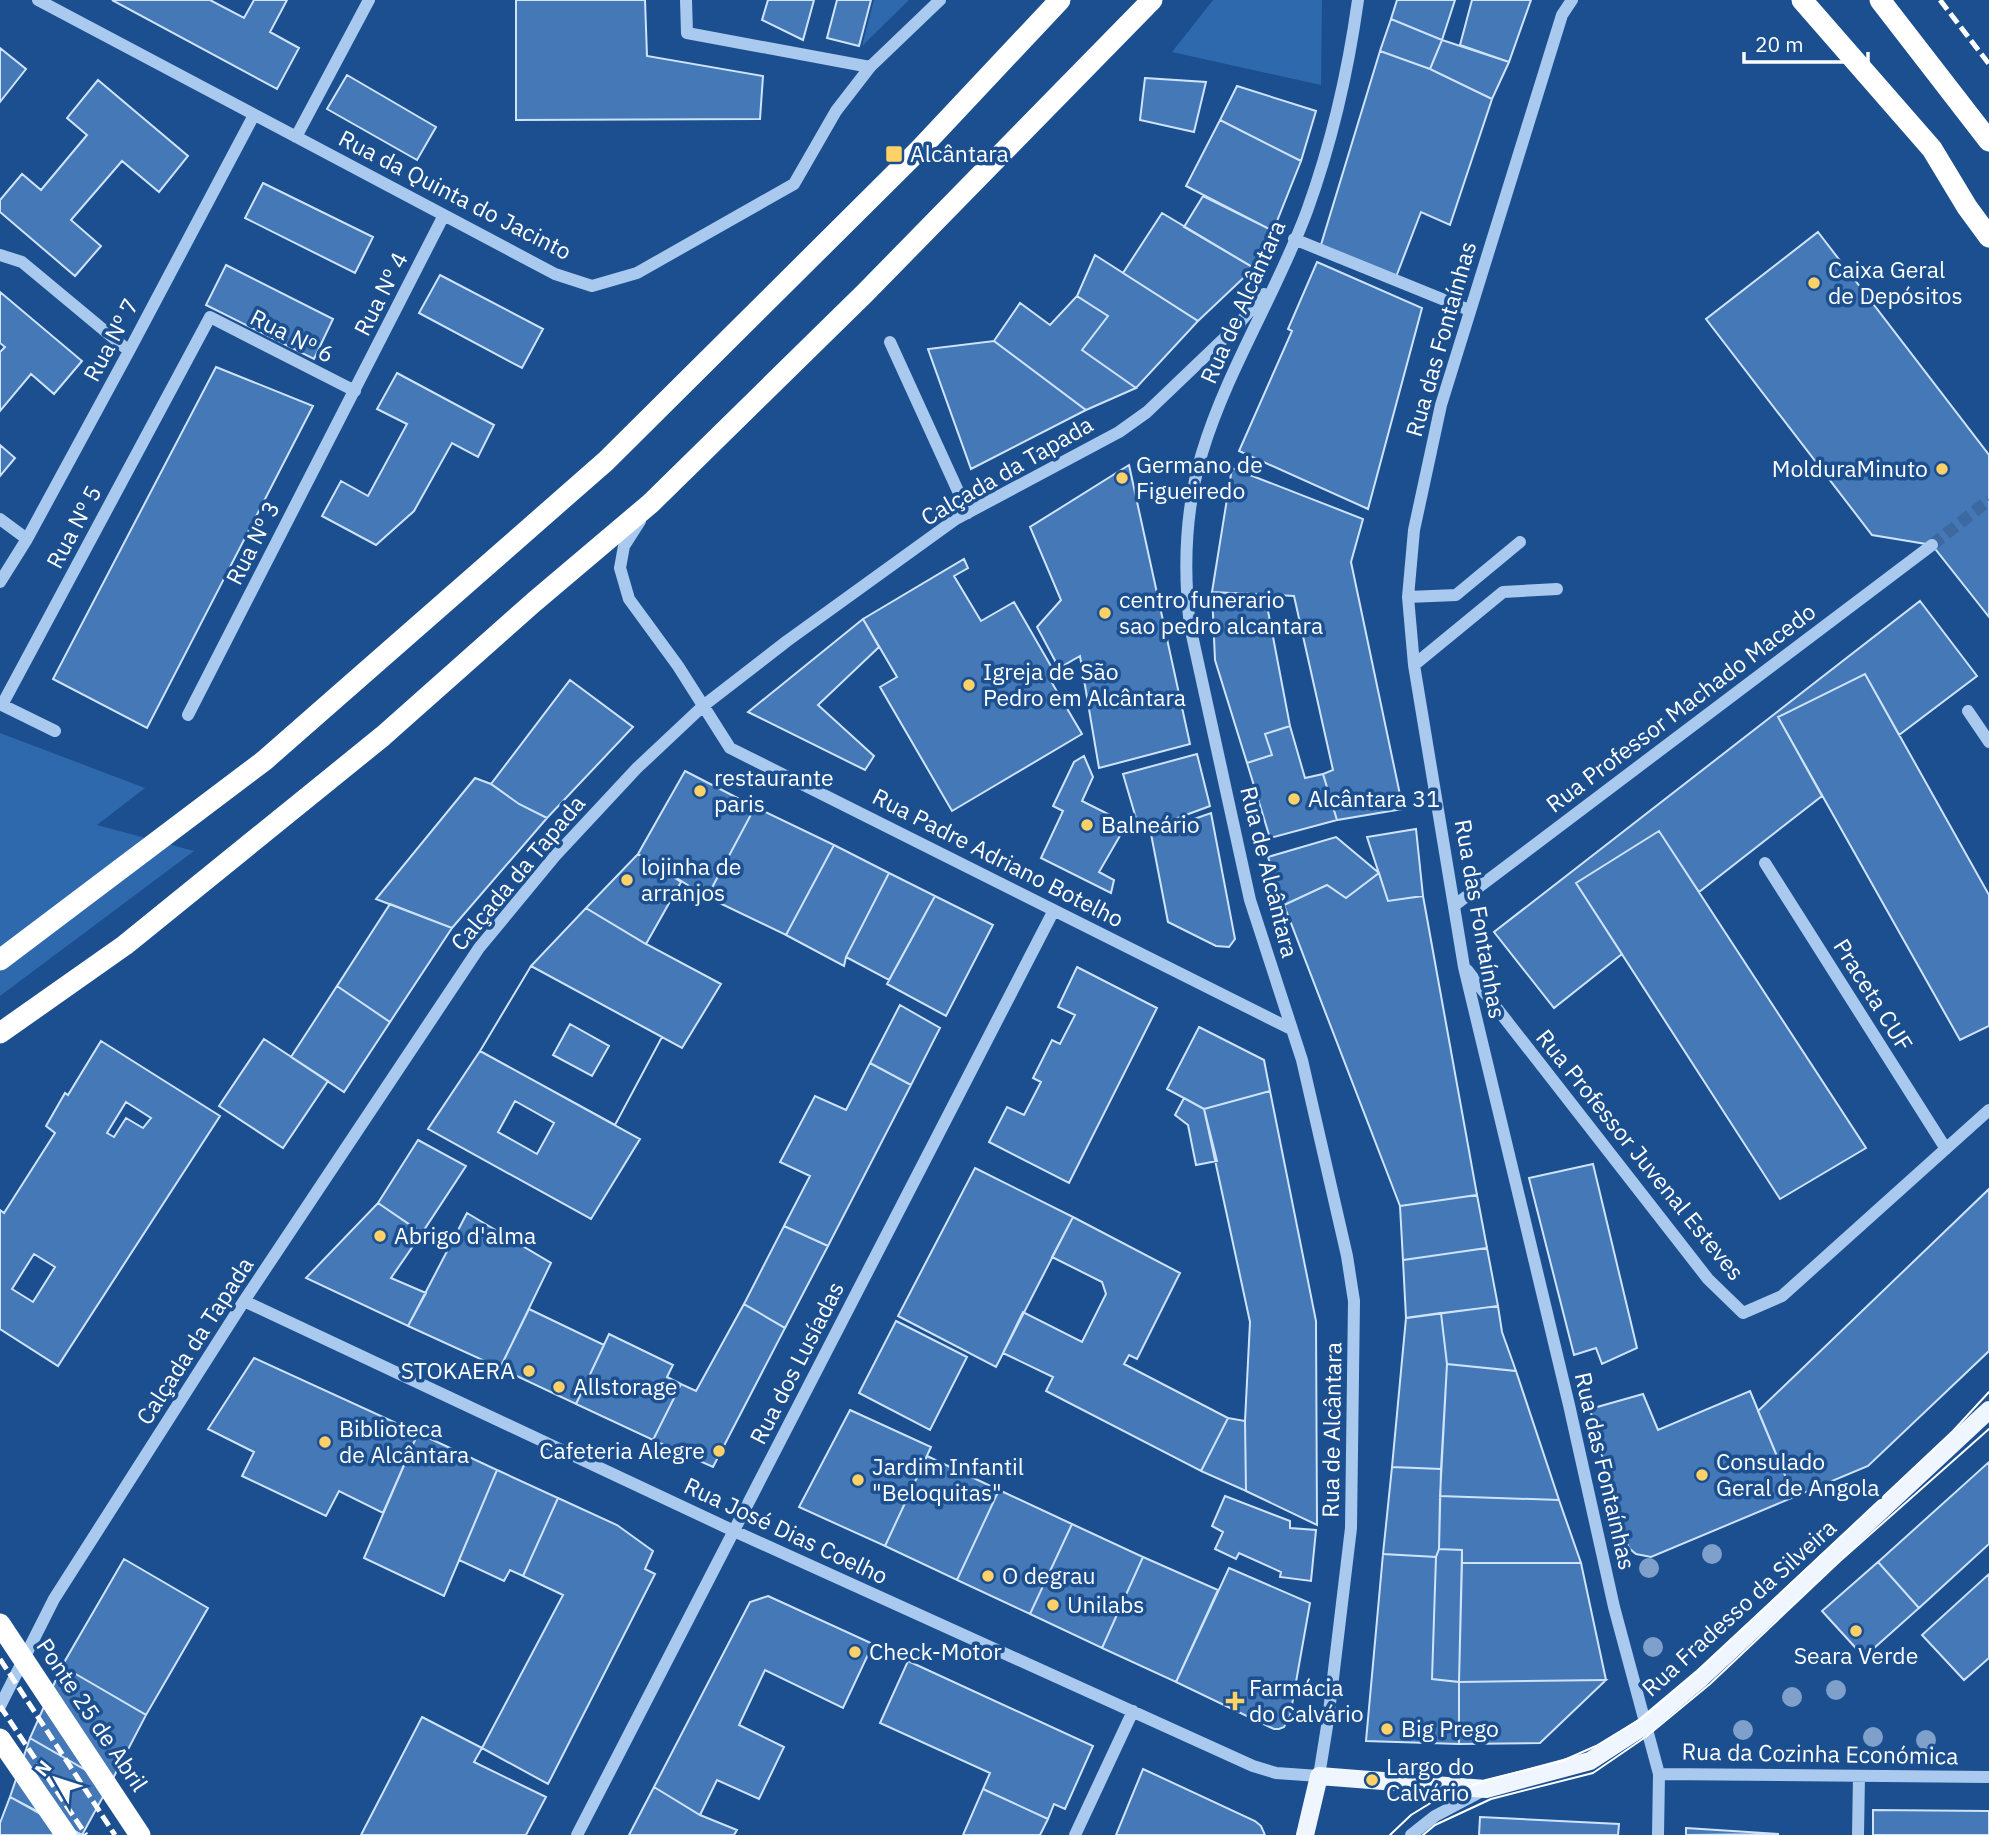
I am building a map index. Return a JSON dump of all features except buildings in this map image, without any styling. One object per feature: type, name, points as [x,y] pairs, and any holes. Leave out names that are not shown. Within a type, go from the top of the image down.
[{"type":"highway","points":[[0,960],[265,760],[606,461],[920,149],[1060,0]]},
{"type":"highway","points":[[0,1033],[125,944],[383,736],[651,503],[865,293],[1153,0]]},
{"type":"highway","points":[[1802,0],[1932,149],[1967,207],[1989,237]]},
{"type":"highway","points":[[1880,0],[1989,141]]},
{"type":"highway","name":"Ponte 25 de Abril","points":[[0,1624],[140,1835]]},
{"type":"highway","points":[[0,1739],[66,1835]]},
{"type":"main road","name":"Rua Fradesso da Silveira","points":[[1486,1789],[1590,1761],[1644,1726],[1701,1678],[1989,1410]]},
{"type":"main road","points":[[1305,1835],[1319,1776],[1486,1789]]},
{"type":"street","name":"Rua da Quinta do Jacinto","points":[[38,0],[555,274],[592,286],[637,273],[794,184],[836,111],[870,67],[940,0]]},
{"type":"street","points":[[296,137],[369,0]]},
{"type":"street","points":[[686,0],[687,33],[870,67]]},
{"type":"street","name":"Rua de Alcântara","points":[[1319,1776],[1352,1528],[1354,1301],[1347,1256],[1302,1060],[1250,900],[1190,626],[1185,585],[1185,545],[1189,510],[1202,454],[1218,410],[1306,213],[1331,137],[1350,58],[1358,0]]},
{"type":"street","name":"Rua das Fontaínhas","points":[[1572,0],[1562,15],[1441,405],[1416,517],[1408,597],[1414,665],[1464,967],[1644,1726]]},
{"type":"street","name":"Rua Nº 7","points":[[0,582],[27,539],[254,115]]},
{"type":"street","name":"Rua Nº 4","points":[[355,391],[444,215]]},
{"type":"street","points":[[1294,239],[1469,310]]},
{"type":"street","points":[[0,255],[22,261],[129,351]]},
{"type":"street","name":"Calçada da Tapada","points":[[0,1706],[54,1599],[244,1301],[479,948],[555,856],[637,768],[703,706],[798,633],[956,519],[1119,432],[1147,412],[1252,310],[1282,266]]},
{"type":"street","name":"Rua Nº 6","points":[[210,317],[355,391]]},
{"type":"street","name":"Rua Nº 5","points":[[55,731],[2,705],[210,317]]},
{"type":"street","points":[[890,342],[968,513]]},
{"type":"street","name":"Rua Nº 3","points":[[188,715],[355,391]]},
{"type":"street","name":"Rua Padre Adriano Botelho","points":[[651,503],[624,545],[620,568],[629,599],[730,748],[1292,1029]]},
{"type":"street","points":[[0,519],[27,539]]},
{"type":"street","points":[[1408,597],[1456,595],[1520,542]]},
{"type":"street","name":"Rua Professor Machado Macedo","points":[[1455,905],[1933,545]]},
{"type":"street","points":[[1414,665],[1503,592],[1557,589]]},
{"type":"street","points":[[1968,711],[1989,743]]},
{"type":"street","name":"Praceta CUF","points":[[1765,863],[1946,1149]]},
{"type":"street","name":"Rua dos Lusíadas","points":[[577,1835],[1054,910]]},
{"type":"street","name":"Rua Professor Juvenal Esteves","points":[[1464,967],[1708,1279],[1742,1313],[1782,1296],[1989,1110]]},
{"type":"street","name":"Rua José Dias Coelho","points":[[244,1301],[734,1531],[1253,1766],[1276,1773],[1319,1776]]},
{"type":"street","points":[[1075,1835],[1133,1711]]},
{"type":"street","name":"Rua da Cozinha Económica","points":[[1644,1726],[1659,1774],[1989,1777]]},
{"type":"street","points":[[1658,1835],[1659,1774]]},
{"type":"street","points":[[1858,1835],[1859,1776]]},
{"type":"street","points":[[1411,1835],[1436,1815],[1486,1789]]},
{"type":"shaded area","points":[[874,0],[909,0],[862,46]]},
{"type":"shaded area","points":[[1213,0],[1322,0],[1321,85],[1172,52]]},
{"type":"shaded area","points":[[0,733],[145,788],[97,825],[194,851],[0,996]]},
{"type":"tunnel","points":[[1932,545],[1989,500]]},
{"type":"tram line","points":[[1390,1835],[1411,1815],[1437,1799],[1486,1780],[1562,1761],[1596,1746],[1642,1718],[1699,1670],[1953,1431],[1989,1392]]},
{"type":"tram line","points":[[1423,1835],[1435,1825],[1491,1799],[1593,1773],[1647,1736],[1710,1684],[1840,1561],[1989,1429]]},
{"type":"railway","points":[[1940,0],[1989,64]]},
{"type":"railway","points":[[0,1659],[115,1835]]},
{"type":"railway","points":[[0,1706],[86,1835]]},
{"type":"place","name":"Alcântara","points":[[894,154]]},
{"type":"place","name":"Caixa Geral de Depósitos","points":[[1814,283]]},
{"type":"place","name":"MolduraMinuto","points":[[1942,469]]},
{"type":"place","name":"Germano de Figueiredo","points":[[1122,478]]},
{"type":"place","name":"centro funerario sao pedro alcantara","points":[[1105,613]]},
{"type":"place","name":"Igreja de São Pedro em Alcântara","points":[[969,685]]},
{"type":"place","name":"restaurante paris","points":[[700,791]]},
{"type":"place","name":"Alcântara 31","points":[[1294,799]]},
{"type":"place","name":"Balneário","points":[[1087,825]]},
{"type":"place","name":"lojinha de arranjos","points":[[627,880]]},
{"type":"place","name":"Abrigo d'alma","points":[[380,1236]]},
{"type":"place","name":"STOKAERA","points":[[529,1371]]},
{"type":"place","name":"Allstorage","points":[[559,1387]]},
{"type":"place","name":"Biblioteca de Alcântara","points":[[325,1442]]},
{"type":"place","name":"Cafeteria Alegre","points":[[719,1451]]},
{"type":"place","name":"Consulado Geral de Angola","points":[[1702,1475]]},
{"type":"place","name":"Jardim Infantil \"Beloquitas\"","points":[[858,1480]]},
{"type":"place","name":"O degrau","points":[[988,1576]]},
{"type":"place","name":"Unilabs","points":[[1053,1605]]},
{"type":"place","name":"Seara Verde","points":[[1856,1631]]},
{"type":"place","name":"Check-Motor","points":[[855,1652]]},
{"type":"place","name":"Farmácia do Calvário","points":[[1235,1701]]},
{"type":"place","name":"Big Prego","points":[[1387,1729]]},
{"type":"place","name":"Largo do Calvário","points":[[1372,1780]]}]
